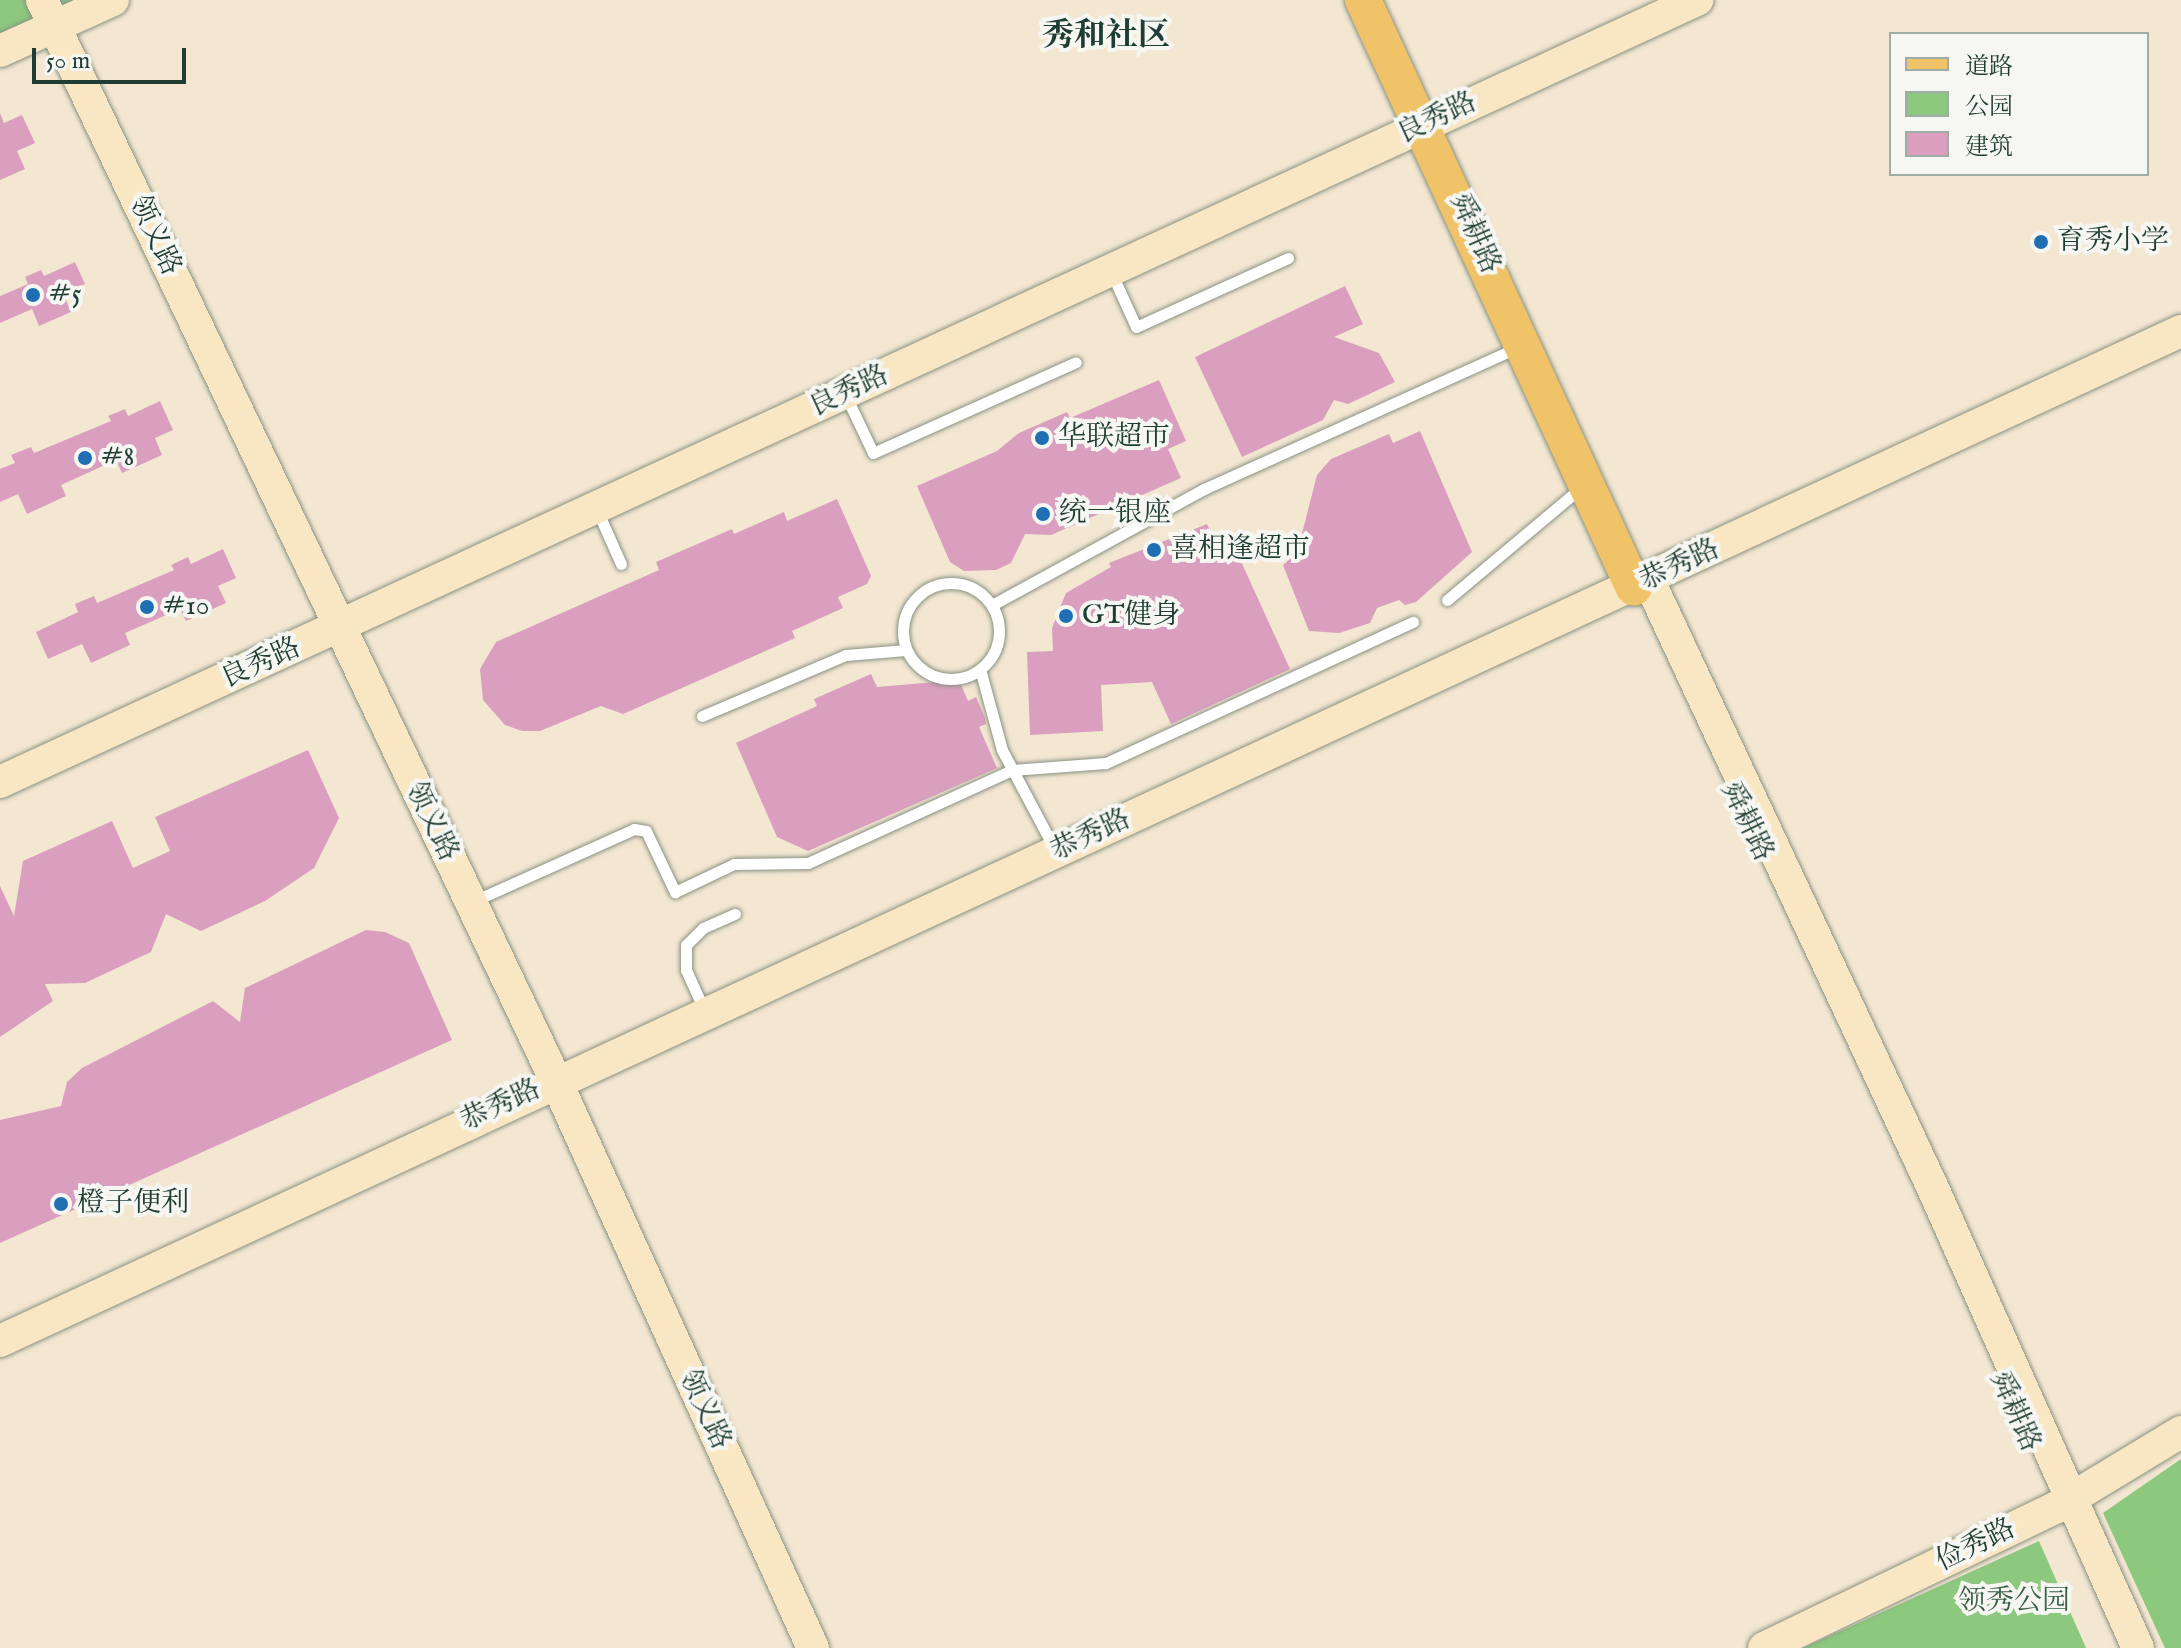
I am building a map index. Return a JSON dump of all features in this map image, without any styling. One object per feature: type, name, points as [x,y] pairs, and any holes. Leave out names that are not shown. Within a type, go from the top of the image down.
[{"type":"main road","name":"舜耕路","points":[[1363,0],[1432,120],[1641,584]]},
{"type":"main road","name":"舜耕路","points":[[1385,0],[1524,345],[1587,483],[1641,584]]},
{"type":"street","points":[[0,51],[48,13],[113,0]]},
{"type":"street","name":"良秀路","points":[[0,782],[339,629],[1432,120],[1697,0]]},
{"type":"street","name":"领义路","points":[[48,13],[556,1081],[813,1648]]},
{"type":"street","name":"恭秀路","points":[[0,1341],[556,1081],[1641,584],[2181,331]]},
{"type":"street","name":"舜耕路","points":[[1641,584],[1931,1184],[2064,1502],[2120,1648]]},
{"type":"street","name":"俭秀路","points":[[1764,1648],[2064,1502],[2181,1432]]},
{"type":"street","name":"舜耕路","points":[[2064,1502],[2138,1648]]},
{"type":"lane","points":[[1110,270],[1136,327],[1288,258]]},
{"type":"lane","points":[[992,605],[1204,489],[1524,345]]},
{"type":"lane","points":[[844,394],[873,453],[1076,362]]},
{"type":"lane","points":[[1447,600],[1587,483]]},
{"type":"lane","points":[[596,510],[621,564]]},
{"type":"lane","points":[[936,585],[968,585],[992,605],[1000,636],[995,651],[980,669],[958,679],[942,679],[914,663],[906,650],[902,634],[907,611],[921,592],[936,585]]},
{"type":"lane","points":[[470,903],[634,829],[646,831],[675,892],[734,864],[808,863],[1012,770],[1106,763],[1413,622]]},
{"type":"lane","points":[[702,716],[846,655],[906,650]]},
{"type":"lane","points":[[980,669],[1012,770],[1056,852]]},
{"type":"lane","points":[[705,1013],[686,970],[686,945],[703,928],[735,914]]},
{"type":"green space","points":[[0,0],[74,0],[0,34]]},
{"type":"green space","points":[[2181,1459],[2181,1648],[2165,1648],[2103,1513]]},
{"type":"green space","name":"领秀公园","points":[[2039,1541],[2086,1648],[1803,1648]]},
{"type":"building","points":[[0,113],[4,123],[22,115],[35,143],[17,151],[25,169],[0,180]]},
{"type":"building","name":"#5","points":[[75,262],[85,284],[63,293],[71,312],[39,326],[32,309],[0,323],[0,296],[28,284],[25,277],[41,270],[44,276]]},
{"type":"building","points":[[1345,286],[1363,324],[1334,337],[1379,353],[1395,382],[1348,404],[1334,400],[1323,420],[1242,457],[1195,357]]},
{"type":"building","points":[[1159,380],[1186,441],[1168,449],[1181,478],[1051,535],[1025,534],[1011,563],[996,570],[964,571],[950,562],[917,486],[997,451],[1019,433],[1067,412],[1070,418]]},
{"type":"building","name":"#8","points":[[160,401],[173,430],[155,438],[162,455],[122,473],[116,460],[61,485],[66,496],[27,514],[18,494],[0,502],[0,469],[15,463],[11,455],[31,447],[34,453],[111,421],[108,416],[125,409],[128,416]]},
{"type":"building","points":[[1420,431],[1472,552],[1416,602],[1405,605],[1399,600],[1377,608],[1370,623],[1339,633],[1309,631],[1283,565],[1297,553],[1317,475],[1331,459],[1389,434],[1393,443]]},
{"type":"building","points":[[837,499],[871,576],[867,584],[838,597],[843,608],[792,631],[795,638],[623,714],[601,706],[540,731],[522,731],[505,725],[483,700],[480,669],[496,642],[659,570],[656,562],[732,529],[734,534],[784,512],[787,521]]},
{"type":"building","points":[[1207,524],[1220,553],[1234,546],[1290,669],[1171,724],[1152,682],[1101,685],[1103,731],[1030,735],[1027,652],[1053,651],[1052,628],[1066,593],[1111,567],[1109,563]]},
{"type":"building","name":"#10","points":[[223,549],[236,578],[218,586],[226,603],[186,621],[180,609],[125,633],[130,645],[91,663],[82,644],[48,659],[36,632],[78,612],[75,604],[94,596],[97,603],[174,570],[171,565],[188,557],[191,564]]},
{"type":"building","points":[[871,674],[877,687],[959,680],[968,701],[976,697],[986,724],[979,727],[997,768],[808,851],[777,837],[736,743],[817,706],[814,699]]},
{"type":"building","points":[[308,750],[339,818],[314,868],[265,901],[201,931],[166,914],[151,952],[85,983],[45,984],[53,1001],[0,1037],[0,886],[14,916],[23,861],[112,821],[133,868],[170,851],[155,817]]},
{"type":"building","points":[[366,930],[385,932],[409,943],[452,1040],[0,1243],[0,1120],[61,1106],[67,1082],[82,1068],[213,1001],[240,1022],[245,988]]},
{"type":"place","name":"育秀小学","points":[[2041,242]]},
{"type":"place","name":"#5","points":[[33,295]]},
{"type":"place","name":"华联超市","points":[[1042,438]]},
{"type":"place","name":"#8","points":[[85,458]]},
{"type":"place","name":"统一银座","points":[[1043,514]]},
{"type":"place","name":"喜相逢超市","points":[[1154,550]]},
{"type":"place","name":"#10","points":[[147,607]]},
{"type":"place","name":"GT健身","points":[[1066,616]]},
{"type":"place","name":"橙子便利","points":[[61,1204]]},
{"type":"district","name":"秀和社区","points":[[1106,37]]}]
